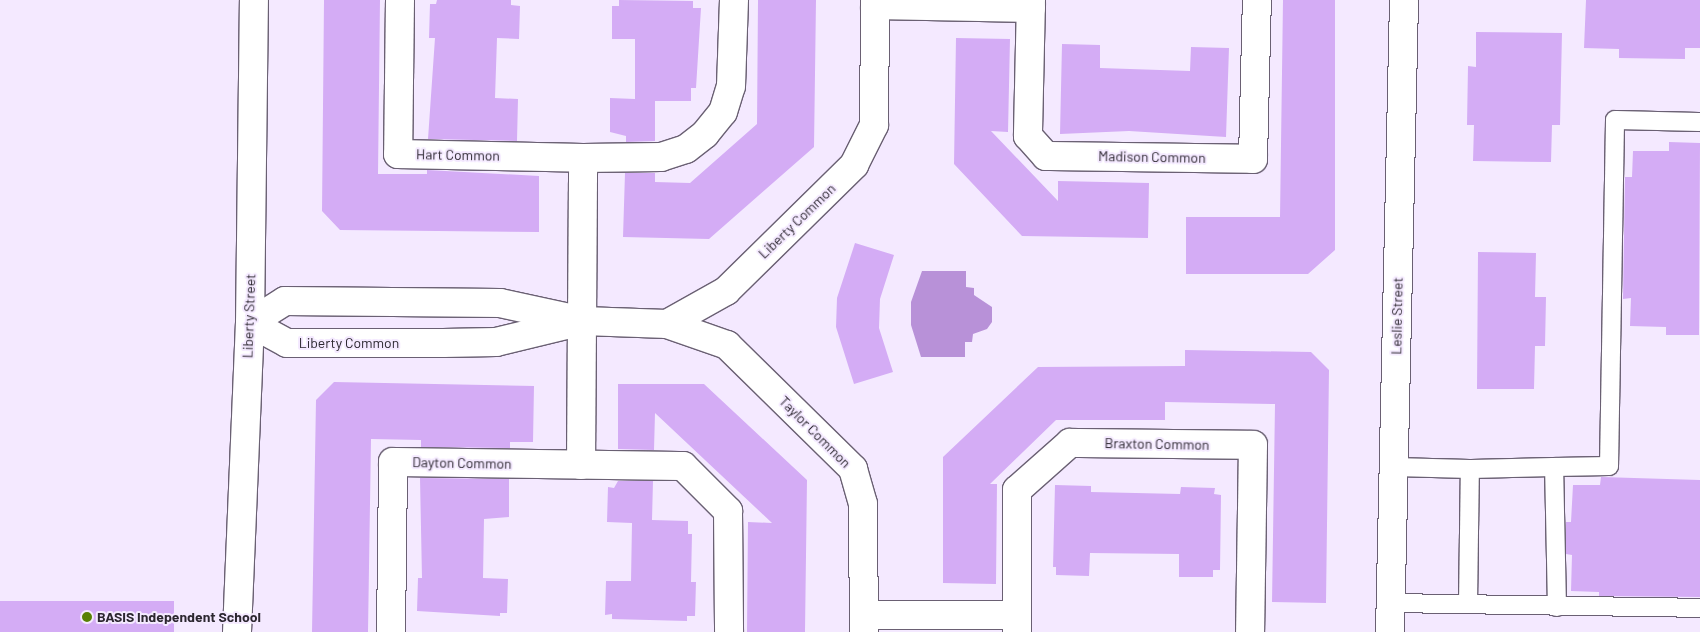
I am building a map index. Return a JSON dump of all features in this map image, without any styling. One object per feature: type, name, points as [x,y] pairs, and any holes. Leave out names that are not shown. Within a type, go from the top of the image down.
[{"type":"street","name":"Liberty Street","points":[[237,632],[250,323],[254,0]]},
{"type":"street","name":"Hart Common","points":[[400,0],[398,154],[583,158],[661,157],[686,149],[705,134],[723,112],[731,86],[734,0]]},
{"type":"street","name":"Madison Common","points":[[875,2],[1031,4],[1028,136],[1046,156],[1253,159],[1257,0]]},
{"type":"street","name":"Leslie Street","points":[[1390,632],[1404,0]]},
{"type":"street","name":"Liberty Common","points":[[583,320],[496,342],[444,343],[287,343],[250,323],[285,301],[500,303],[583,320],[667,324],[726,291],[854,165],[874,125],[875,2]]},
{"type":"street","points":[[581,464],[583,158]]},
{"type":"street","points":[[443,303],[444,343]]},
{"type":"street","name":"Taylor Common","points":[[667,324],[727,345],[853,469],[863,504],[864,623]]},
{"type":"street","name":"Braxton Common","points":[[864,623],[1017,624],[1017,490],[1070,443],[1253,445],[1250,632]]},
{"type":"street","name":"Dayton Common","points":[[391,632],[394,462],[683,466],[728,512],[729,632]]},
{"type":"lane","points":[[1394,467],[1470,469],[1609,466],[1615,120],[1700,122]]},
{"type":"lane","points":[[1554,467],[1557,607]]},
{"type":"lane","points":[[1468,604],[1470,469]]},
{"type":"lane","points":[[1390,603],[1700,608]]},
{"type":"shaded area","points":[[922,271],[966,271],[966,287],[974,288],[974,295],[992,307],[992,322],[987,329],[973,334],[972,342],[965,342],[965,357],[921,357],[911,325],[911,302]]},
{"type":"building","points":[[324,0],[380,0],[378,174],[427,174],[427,170],[539,176],[539,232],[340,230],[322,211]]},
{"type":"building","points":[[437,0],[511,0],[511,5],[520,6],[519,39],[497,38],[495,98],[518,99],[517,141],[428,139],[435,38],[429,38],[430,4],[436,4]]},
{"type":"building","points":[[619,0],[693,1],[693,8],[701,8],[696,88],[691,88],[691,101],[655,101],[655,141],[626,142],[626,136],[610,132],[610,98],[635,99],[635,39],[612,39],[612,6],[619,6]]},
{"type":"building","points":[[758,0],[816,0],[814,147],[709,239],[623,237],[625,173],[655,173],[655,182],[690,183],[757,124]]},
{"type":"building","points":[[1283,0],[1335,0],[1335,250],[1308,274],[1186,274],[1186,217],[1280,217]]},
{"type":"building","points":[[1586,0],[1700,0],[1700,48],[1685,48],[1685,59],[1619,58],[1619,49],[1584,48]]},
{"type":"building","points":[[1476,32],[1562,33],[1560,125],[1552,125],[1551,162],[1473,161],[1474,125],[1467,125],[1468,66],[1476,67]]},
{"type":"building","points":[[956,38],[1010,39],[1008,132],[991,131],[1058,201],[1058,181],[1149,183],[1148,238],[1022,236],[954,164]]},
{"type":"building","points":[[1062,44],[1100,45],[1100,68],[1190,71],[1191,47],[1229,48],[1226,137],[1129,131],[1060,134]]},
{"type":"building","points":[[1669,142],[1700,143],[1699,335],[1666,335],[1666,327],[1630,326],[1631,298],[1623,299],[1625,177],[1632,177],[1633,151],[1669,151]]},
{"type":"building","points":[[855,243],[894,255],[880,299],[879,328],[893,372],[854,384],[836,327],[837,298]]},
{"type":"building","points":[[1478,252],[1536,253],[1535,297],[1546,297],[1545,346],[1535,346],[1534,389],[1477,389]]},
{"type":"building","points":[[1185,350],[1311,352],[1329,370],[1326,603],[1272,602],[1275,404],[1165,402],[1165,420],[1056,420],[990,484],[997,484],[996,584],[943,583],[943,457],[1038,367],[1185,366]]},
{"type":"building","points":[[334,382],[534,386],[533,442],[510,442],[510,448],[421,447],[421,440],[371,439],[368,632],[312,632],[316,400]]},
{"type":"building","points":[[618,384],[704,384],[807,480],[805,632],[747,632],[748,522],[772,523],[655,413],[654,450],[618,449]]},
{"type":"building","points":[[1601,477],[1700,480],[1700,597],[1599,596],[1599,592],[1571,591],[1572,555],[1566,554],[1566,522],[1571,522],[1573,485],[1600,485]]},
{"type":"building","points":[[420,478],[509,479],[509,517],[484,519],[483,578],[508,579],[507,613],[500,613],[500,616],[417,611],[418,578],[422,578]]},
{"type":"building","points":[[618,481],[653,481],[652,520],[688,521],[688,534],[692,534],[691,582],[696,582],[695,616],[687,616],[687,621],[612,619],[612,614],[605,615],[606,581],[631,581],[632,523],[607,522],[608,487],[614,488]]},
{"type":"building","points":[[1055,485],[1091,486],[1091,492],[1180,494],[1181,487],[1215,488],[1214,494],[1221,495],[1220,570],[1213,570],[1213,577],[1179,577],[1179,554],[1090,553],[1089,576],[1056,575],[1056,567],[1053,567]]},
{"type":"building","name":"BASIS Independent School","points":[[0,601],[174,601],[174,632],[0,632]]},
{"type":"place","name":"BASIS Independent School","points":[[87,617]]}]
